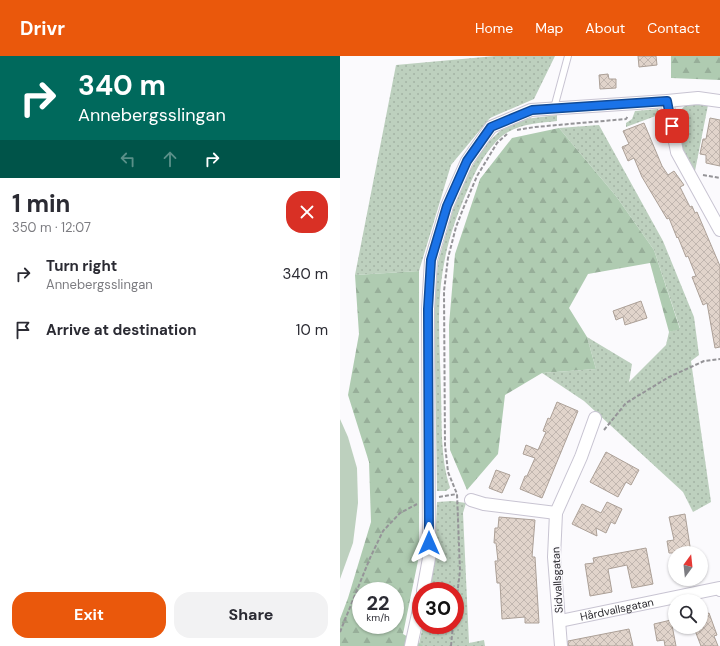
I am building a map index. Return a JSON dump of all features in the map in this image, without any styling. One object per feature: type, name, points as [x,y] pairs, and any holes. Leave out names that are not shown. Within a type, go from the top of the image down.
[{"type":"street","points":[[425,582],[429,558],[430,498],[428,309],[431,260],[447,206],[467,161],[491,127],[532,110],[698,98],[720,101]]},
{"type":"street","points":[[667,101],[677,152],[720,230]]},
{"type":"street","name":"Sidvallsgatan","points":[[561,646],[554,557],[556,513],[581,457],[595,418]]},
{"type":"street","points":[[471,500],[484,504],[556,513]]},
{"type":"street","name":"Hårdvallsgatan","points":[[560,621],[719,588],[720,590]]},
{"type":"street","points":[[411,646],[414,634]]},
{"type":"lane","points":[[554,108],[568,56]]},
{"type":"path","points":[[459,582],[460,571],[457,494],[448,472],[445,445],[444,291],[448,258],[456,227],[477,176],[497,143],[507,134],[516,130],[535,126],[626,119],[630,114],[630,103]]},
{"type":"path","points":[[603,432],[626,403],[669,378],[704,361],[720,359]]},
{"type":"path","points":[[340,632],[383,531],[400,513],[430,498],[457,494],[471,500]]},
{"type":"path","points":[[451,646],[452,634]]},
{"type":"green space","points":[[495,56],[555,56],[534,99],[490,118],[451,165],[419,271],[355,275],[396,65]]},
{"type":"green space","points":[[671,56],[720,56],[720,80],[671,78]]},
{"type":"green space","points":[[687,103],[708,105],[695,171],[692,170],[680,148],[675,117]]},
{"type":"green space","points":[[658,109],[661,114],[626,127],[626,123],[632,119],[635,111]]},
{"type":"green space","points":[[557,115],[557,121],[536,123],[514,129],[496,141],[474,174],[454,226],[444,264],[439,311],[442,440],[450,488],[446,491],[437,491],[434,305],[438,262],[453,209],[469,172],[484,146],[501,130],[525,119]]},
{"type":"green space","points":[[599,125],[663,241],[694,317],[699,355],[691,361],[711,502],[693,512],[683,492],[584,401],[542,373],[596,369],[587,337],[632,364],[629,382],[666,345],[669,332],[680,328],[654,250],[616,196],[559,128]]},
{"type":"green space","points":[[559,128],[616,196],[654,250],[680,329],[669,332],[650,263],[588,274],[569,308],[587,337],[596,369],[542,373],[505,395],[498,454],[467,490],[450,450],[449,325],[455,254],[480,179],[512,138]]},
{"type":"green space","points":[[419,271],[419,556],[414,582],[412,582],[412,590],[404,629],[404,582],[353,582],[371,522],[369,462],[348,395],[359,334],[355,275]]},
{"type":"green space","points":[[340,419],[348,437],[357,468],[358,503],[353,543],[340,579]]},
{"type":"green space","points":[[452,501],[466,503],[463,513],[469,643],[484,640],[485,646],[424,646],[419,644],[421,634],[464,634],[464,582],[431,582],[434,565],[437,502]]},
{"type":"green space","points":[[352,585],[352,634],[403,634],[424,646],[340,646],[340,619]]},
{"type":"building","points":[[638,56],[656,56],[657,65],[639,67]]},
{"type":"building","points":[[608,74],[609,79],[616,79],[616,88],[600,89],[599,75]]},
{"type":"building","points":[[710,118],[720,120],[720,166],[706,163],[706,155],[700,154],[703,139],[706,139]]},
{"type":"building","points":[[644,123],[662,166],[668,175],[674,171],[684,185],[680,187],[690,207],[692,206],[695,213],[697,212],[720,266],[720,347],[715,348],[707,303],[703,305],[692,277],[696,276],[688,256],[686,257],[669,218],[667,219],[642,177],[634,158],[628,161],[622,147],[629,144],[623,131]]},
{"type":"building","points":[[641,301],[647,318],[625,325],[623,317],[616,320],[613,311]]},
{"type":"building","points":[[557,402],[578,411],[542,498],[520,489],[535,458],[523,454],[526,445],[538,450],[546,432],[543,431],[548,418],[550,419]]},
{"type":"building","points":[[606,452],[639,470],[631,485],[626,482],[618,497],[590,482]]},
{"type":"building","points":[[496,470],[510,475],[502,493],[489,488]]},
{"type":"building","points":[[607,502],[622,509],[615,524],[611,522],[606,533],[596,528],[597,536],[572,524],[582,504],[601,513]]},
{"type":"building","points":[[685,514],[690,546],[668,547],[667,541],[674,540],[669,517]]},
{"type":"building","points":[[499,517],[535,520],[532,557],[535,557],[539,623],[525,623],[525,617],[502,619],[500,583],[497,583],[495,561],[498,561],[496,543],[494,543],[495,528],[498,528]]},
{"type":"building","points":[[646,548],[653,584],[632,588],[627,565],[608,569],[612,592],[590,596],[585,564],[594,563],[593,558]]},
{"type":"building","points":[[708,613],[717,635],[714,636],[718,646],[701,646],[696,634],[708,634]]},
{"type":"building","points":[[668,621],[668,634],[674,634],[676,646],[665,646],[664,640],[657,641],[654,624]]},
{"type":"building","points":[[629,629],[633,646],[568,646],[568,641]]},
{"type":"route","points":[[429,543],[428,309],[431,260],[447,206],[467,161],[491,127],[532,110],[667,101],[672,126]]}]
